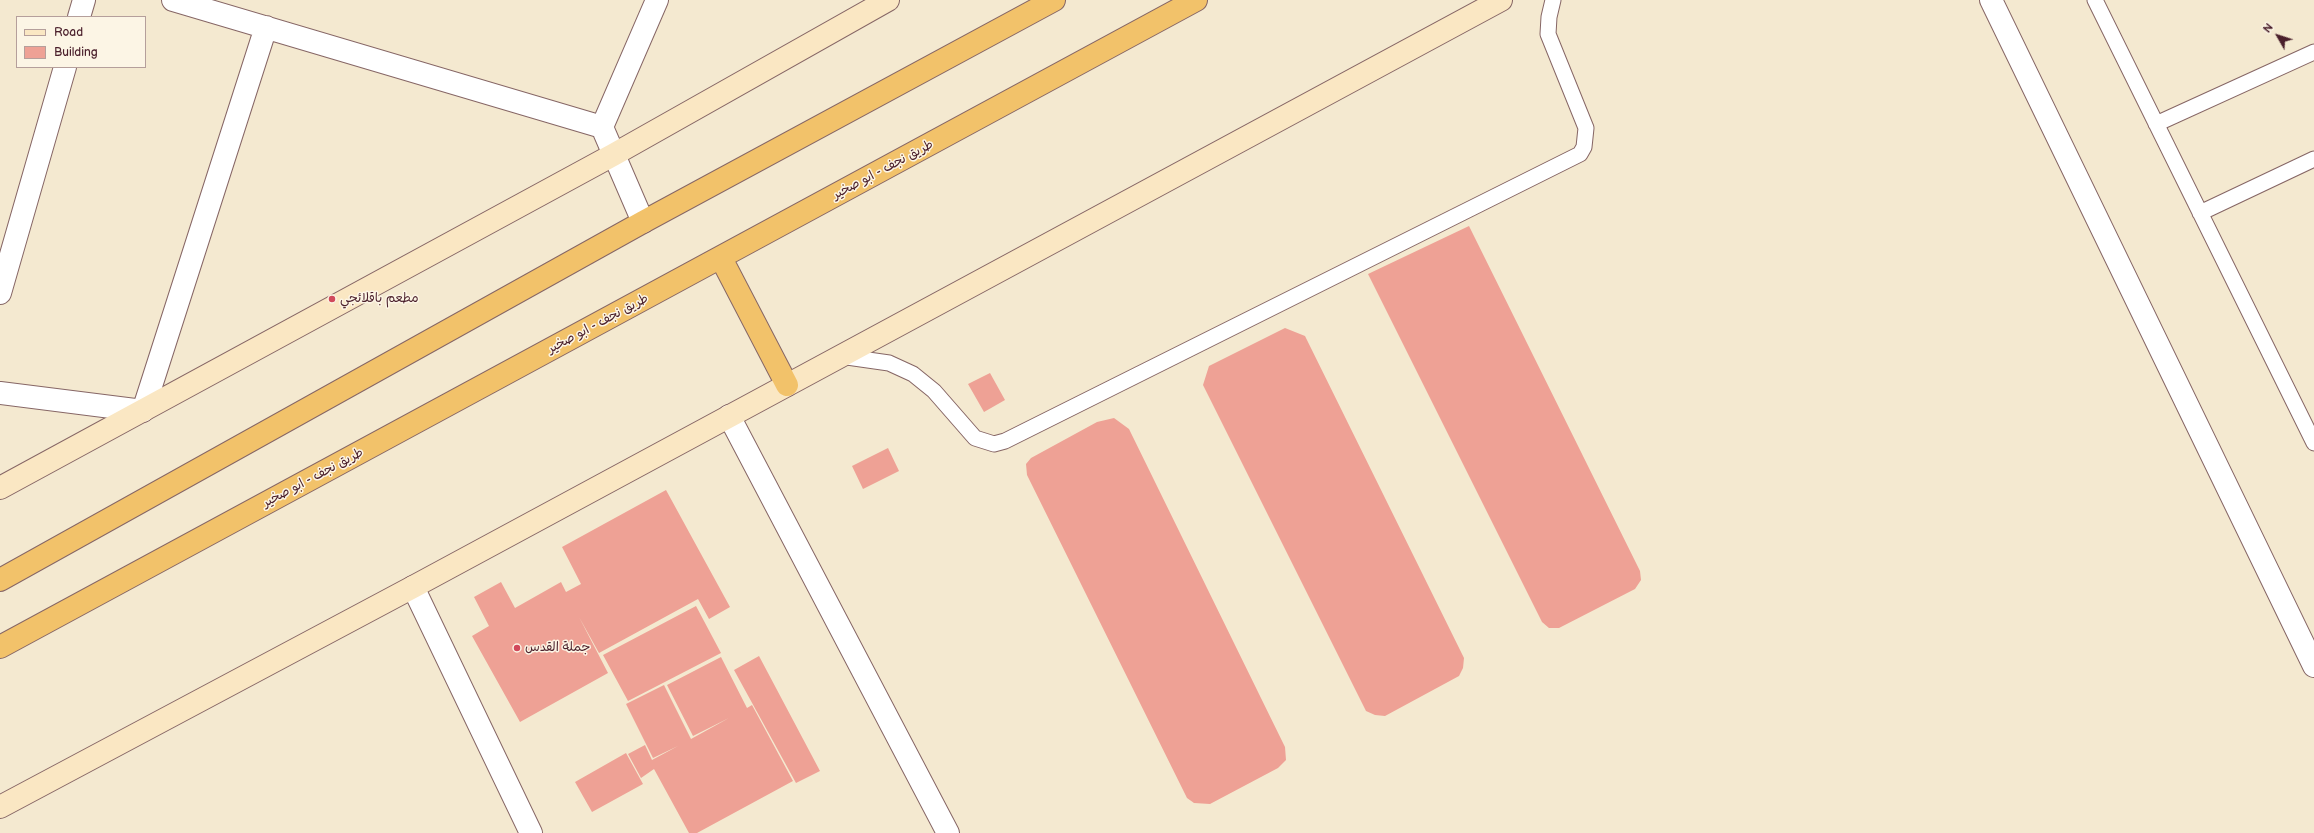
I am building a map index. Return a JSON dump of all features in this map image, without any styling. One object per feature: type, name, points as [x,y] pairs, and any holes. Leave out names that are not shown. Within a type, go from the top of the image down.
[{"type":"highway","points":[[0,580],[643,222],[1054,0]]},
{"type":"highway","name":"طريق نجف - ابو صخير","points":[[0,648],[1196,0]]},
{"type":"highway","points":[[721,258],[787,385]]},
{"type":"main road","points":[[0,807],[413,587],[1501,0]]},
{"type":"main road","points":[[0,488],[613,155],[881,1]]},
{"type":"street","points":[[79,16],[84,0]]},
{"type":"street","points":[[173,0],[602,127]]},
{"type":"street","points":[[643,222],[602,127],[657,0]]},
{"type":"street","points":[[1991,0],[2314,666]]},
{"type":"street","points":[[0,392],[143,411],[266,28]]},
{"type":"street","points":[[0,293],[65,68]]},
{"type":"street","points":[[729,416],[948,833]]},
{"type":"street","points":[[413,587],[531,833]]},
{"type":"lane","points":[[840,356],[889,363],[913,374],[934,391],[975,438],[994,444],[1005,442],[1580,154],[1585,142],[1586,128],[1548,34],[1549,17],[1553,0]]},
{"type":"lane","points":[[2095,0],[2200,213],[2310,425],[2314,443]]},
{"type":"lane","points":[[2156,124],[2314,52]]},
{"type":"lane","points":[[2200,213],[2314,159]]},
{"type":"building","points":[[1469,226],[1640,571],[1641,580],[1635,589],[1559,628],[1549,628],[1542,622],[1368,274]]},
{"type":"building","points":[[1285,328],[1305,336],[1464,658],[1463,668],[1459,676],[1385,716],[1375,715],[1366,711],[1203,385],[1209,366]]},
{"type":"building","points":[[990,373],[1005,400],[984,412],[968,384]]},
{"type":"building","points":[[1114,418],[1129,429],[1285,747],[1286,760],[1278,768],[1210,804],[1194,803],[1187,798],[1027,475],[1026,464],[1031,458],[1097,422]]},
{"type":"building","points":[[888,448],[899,471],[863,489],[852,466]]},
{"type":"building","points":[[666,490],[730,607],[709,619],[698,599],[599,653],[579,617],[608,673],[520,722],[472,636],[489,626],[474,597],[501,582],[515,608],[561,582],[566,592],[581,584],[562,547]]},
{"type":"building","points":[[696,606],[721,653],[628,701],[603,655]]},
{"type":"building","points":[[759,656],[820,771],[796,783],[734,670]]},
{"type":"building","points":[[721,657],[747,708],[752,705],[793,781],[697,833],[689,833],[654,769],[641,778],[628,754],[645,745],[652,760],[678,746],[653,758],[626,704],[664,685],[691,739],[729,718],[693,736],[667,685]]},
{"type":"building","points":[[626,753],[643,784],[592,812],[575,782]]},
{"type":"place","name":"مطعم باقلائجي","points":[[332,299]]},
{"type":"place","name":"جملة القدس","points":[[517,648]]}]
